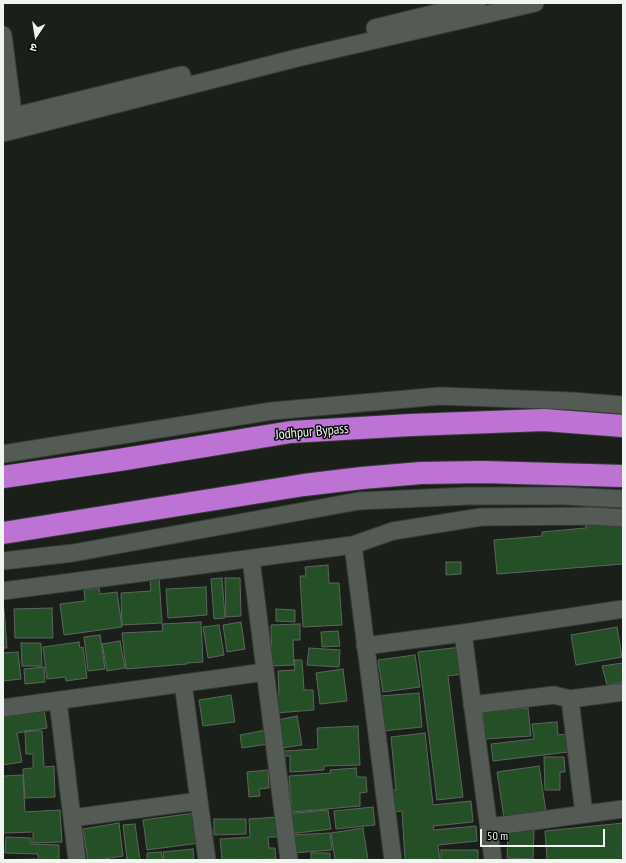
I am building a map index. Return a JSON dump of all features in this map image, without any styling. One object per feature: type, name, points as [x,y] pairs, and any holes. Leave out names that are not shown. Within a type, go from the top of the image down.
[{"type":"highway","name":"Jodhpur Bypass","points":[[3,477],[127,459],[291,432],[544,420],[623,426]]},
{"type":"highway","points":[[3,533],[304,485],[362,478],[421,473],[483,472],[623,476]]},
{"type":"street","points":[[9,125],[477,3]]},
{"type":"street","points":[[9,125],[535,3]]},
{"type":"street","points":[[3,35],[9,125]]},
{"type":"street","points":[[3,454],[272,411],[432,397],[448,396],[571,401],[623,405]]},
{"type":"street","points":[[3,561],[73,553],[358,501],[469,496],[564,496],[623,499]]},
{"type":"street","points":[[3,591],[352,545],[393,531],[481,517],[592,516],[623,518]]},
{"type":"street","points":[[352,545],[393,860]]},
{"type":"street","points":[[251,559],[289,860]]},
{"type":"street","points":[[365,646],[623,609]]},
{"type":"street","points":[[462,633],[493,860]]},
{"type":"street","points":[[3,708],[265,672]]},
{"type":"street","points":[[183,683],[207,860]]},
{"type":"street","points":[[472,705],[554,695],[570,699],[623,692]]},
{"type":"street","points":[[570,699],[584,814]]},
{"type":"street","points":[[58,701],[78,860]]},
{"type":"street","points":[[72,818],[199,801]]},
{"type":"street","points":[[488,827],[623,809]]},
{"type":"building","points":[[623,520],[623,564],[497,574],[494,540],[542,536],[542,532],[586,528],[585,523]]},
{"type":"building","points":[[446,562],[461,562],[461,574],[446,575]]},
{"type":"building","points":[[328,565],[329,583],[339,583],[342,625],[303,627],[300,576],[306,576],[305,567]]},
{"type":"building","points":[[159,576],[162,623],[122,625],[121,593],[151,591],[150,577]]},
{"type":"building","points":[[222,578],[225,618],[214,619],[211,579]]},
{"type":"building","points":[[225,578],[240,578],[241,616],[226,617]]},
{"type":"building","points":[[206,587],[207,615],[168,618],[166,589]]},
{"type":"building","points":[[99,588],[100,594],[117,592],[122,627],[64,635],[60,604],[85,601],[84,590]]},
{"type":"building","points":[[52,608],[53,638],[15,638],[14,609]]},
{"type":"building","points":[[4,609],[7,648],[3,648]]},
{"type":"building","points":[[276,609],[295,610],[295,622],[276,621]]},
{"type":"building","points":[[201,622],[203,662],[126,669],[122,633],[163,631],[162,624]]},
{"type":"building","points":[[241,622],[245,649],[227,652],[223,625]]},
{"type":"building","points":[[300,624],[300,640],[293,640],[294,665],[272,666],[271,625]]},
{"type":"building","points":[[219,625],[224,655],[208,658],[203,627]]},
{"type":"building","points":[[617,627],[622,657],[576,665],[571,635]]},
{"type":"building","points":[[338,631],[340,646],[322,647],[321,632]]},
{"type":"building","points":[[100,635],[105,669],[88,671],[84,637]]},
{"type":"building","points":[[120,641],[125,668],[107,671],[102,644]]},
{"type":"building","points":[[79,642],[80,648],[83,647],[87,678],[66,681],[65,677],[47,679],[43,647]]},
{"type":"building","points":[[21,643],[41,643],[42,666],[22,666]]},
{"type":"building","points":[[461,647],[464,674],[448,676],[463,797],[437,800],[418,652]]},
{"type":"building","points":[[309,648],[340,650],[339,667],[307,665]]},
{"type":"building","points":[[18,652],[21,679],[3,681],[3,653]]},
{"type":"building","points":[[415,655],[420,687],[383,692],[378,660]]},
{"type":"building","points":[[294,660],[302,660],[304,690],[313,690],[314,710],[275,713],[274,695],[279,694],[278,671],[295,670]]},
{"type":"building","points":[[623,663],[623,682],[607,685],[602,666]]},
{"type":"building","points":[[44,667],[45,682],[25,684],[24,669]]},
{"type":"building","points":[[343,669],[347,701],[320,704],[316,673]]},
{"type":"building","points":[[419,693],[422,727],[382,731],[380,696]]},
{"type":"building","points":[[231,695],[235,722],[203,726],[199,700]]},
{"type":"building","points":[[528,708],[531,736],[485,739],[483,712]]},
{"type":"building","points":[[44,709],[47,728],[17,733],[22,762],[3,765],[3,715]]},
{"type":"building","points":[[297,716],[302,745],[282,748],[278,720]]},
{"type":"building","points":[[557,722],[558,735],[566,734],[568,752],[493,761],[491,744],[534,739],[532,724]]},
{"type":"building","points":[[358,726],[360,765],[324,766],[324,770],[290,772],[290,756],[284,756],[284,751],[318,749],[317,728]]},
{"type":"building","points":[[266,730],[268,744],[242,748],[240,735]]},
{"type":"building","points":[[25,731],[42,731],[44,767],[54,766],[55,797],[25,798],[23,769],[33,768],[33,754],[26,754]]},
{"type":"building","points":[[425,733],[433,805],[471,801],[473,822],[433,826],[434,830],[476,826],[477,841],[438,845],[440,860],[405,860],[402,811],[394,812],[392,790],[396,790],[391,737]]},
{"type":"building","points":[[544,757],[564,757],[565,772],[560,772],[560,790],[545,790]]},
{"type":"building","points":[[539,766],[546,812],[504,818],[497,772]]},
{"type":"building","points":[[356,768],[357,777],[366,777],[367,792],[360,793],[360,806],[292,812],[289,776],[331,773],[330,770]]},
{"type":"building","points":[[268,770],[269,788],[259,789],[260,796],[249,797],[247,772]]},
{"type":"building","points":[[23,775],[25,812],[60,810],[62,842],[33,843],[33,832],[3,833],[3,776]]},
{"type":"building","points":[[373,807],[375,825],[336,829],[334,811]]},
{"type":"building","points":[[328,810],[331,829],[289,834],[286,814]]},
{"type":"building","points":[[195,813],[199,843],[147,850],[143,820]]},
{"type":"building","points":[[278,817],[279,837],[268,837],[269,848],[275,848],[276,859],[222,860],[220,839],[250,837],[249,819]]},
{"type":"building","points":[[214,819],[246,819],[246,834],[214,835]]},
{"type":"building","points":[[119,823],[123,856],[88,860],[83,829]]},
{"type":"building","points":[[623,823],[623,860],[547,860],[545,831]]},
{"type":"building","points":[[135,824],[140,860],[127,860],[123,825]]},
{"type":"building","points":[[363,828],[368,860],[335,860],[331,833]]},
{"type":"building","points":[[508,829],[534,830],[533,859],[507,858]]},
{"type":"building","points":[[330,833],[332,850],[293,853],[292,835]]},
{"type":"building","points":[[6,837],[31,838],[31,844],[59,845],[59,860],[38,860],[38,854],[5,853]]},
{"type":"building","points":[[193,849],[194,860],[164,860],[163,852]]},
{"type":"building","points":[[441,850],[478,850],[478,860],[441,860]]},
{"type":"building","points":[[161,852],[163,860],[147,860],[147,853]]},
{"type":"building","points":[[311,853],[330,853],[330,860],[311,860]]},
{"type":"building","points":[[35,859],[35,860],[3,860]]}]
